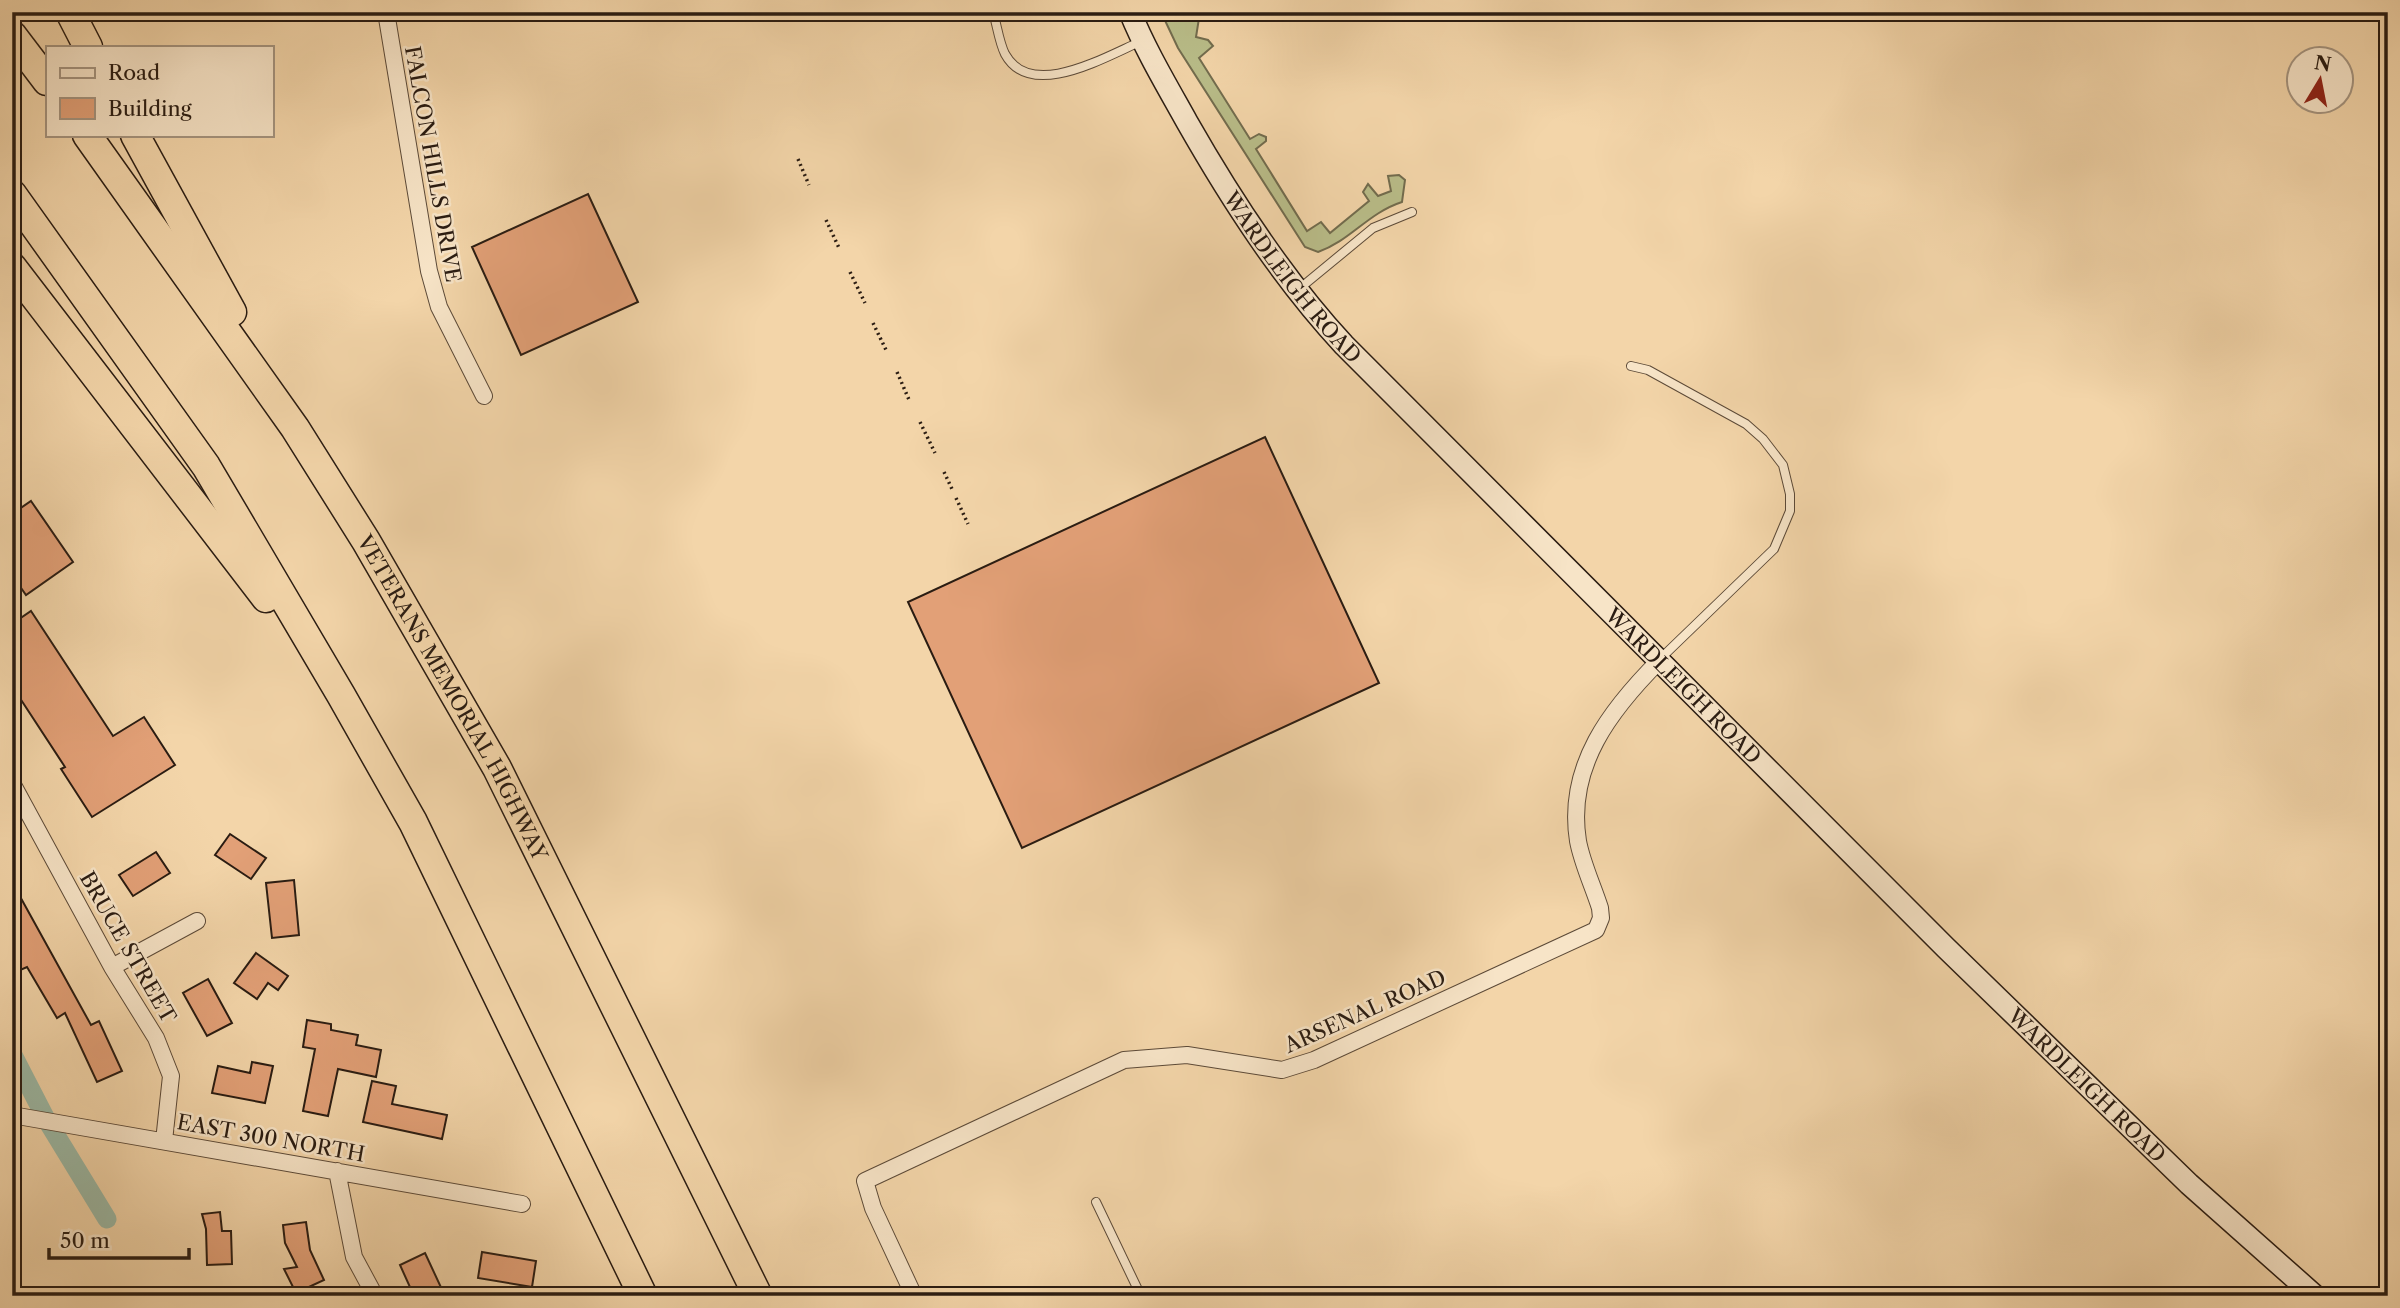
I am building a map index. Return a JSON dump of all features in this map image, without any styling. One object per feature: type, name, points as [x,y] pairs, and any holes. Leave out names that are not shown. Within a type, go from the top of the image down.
[{"type":"highway","points":[[70,12],[87,46]]},
{"type":"highway","points":[[12,35],[46,80]]},
{"type":"highway","name":"VETERANS MEMORIAL HIGHWAY","points":[[89,136],[295,428],[366,541],[497,768],[758,1296]]},
{"type":"highway","points":[[136,136],[295,428]]},
{"type":"highway","points":[[12,194],[206,466],[341,695],[413,822],[643,1296]]},
{"type":"highway","points":[[12,267],[341,695]]},
{"type":"main road","name":"WARDLEIGH ROAD","points":[[1130,12],[1142,41],[1208,159],[1297,291],[1386,389],[1946,948],[2189,1184],[2315,1296]]},
{"type":"street","name":"FALCON HILLS DRIVE","points":[[386,12],[429,271],[439,307],[484,396]]},
{"type":"street","name":"ARSENAL ROAD","points":[[914,1296],[873,1208],[865,1181],[1124,1060],[1187,1055],[1282,1070],[1314,1060],[1596,930],[1601,918],[1600,908],[1578,841],[1577,795],[1592,747],[1605,722],[1660,660]]},
{"type":"street","name":"BRUCE STREET","points":[[12,783],[112,967],[156,1038],[171,1076],[163,1141]]},
{"type":"street","points":[[112,967],[197,921]]},
{"type":"street","name":"EAST 300 NORTH","points":[[15,1116],[522,1204]]},
{"type":"street","points":[[337,1171],[354,1257],[375,1296]]},
{"type":"lane","points":[[993,12],[1005,54],[1016,65],[1044,76],[1059,75],[1142,41]]},
{"type":"lane","points":[[1297,291],[1373,229],[1412,212]]},
{"type":"lane","points":[[1631,366],[1648,370],[1746,424],[1777,453],[1788,478],[1790,494],[1790,511],[1774,549],[1660,660]]},
{"type":"lane","points":[[1096,1202],[1141,1296]]},
{"type":"path","points":[[798,159],[809,185]]},
{"type":"path","points":[[826,220],[839,250]]},
{"type":"path","points":[[850,272],[864,303]]},
{"type":"path","points":[[873,323],[887,352]]},
{"type":"path","points":[[897,372],[910,402]]},
{"type":"path","points":[[920,422],[934,453]]},
{"type":"path","points":[[944,472],[952,489]]},
{"type":"path","points":[[956,498],[968,524]]},
{"type":"green space","points":[[1161,12],[1200,12],[1196,37],[1208,40],[1213,46],[1199,58],[1250,139],[1259,134],[1266,137],[1266,141],[1256,149],[1307,231],[1321,222],[1330,233],[1369,201],[1363,192],[1368,184],[1378,196],[1391,191],[1388,176],[1399,175],[1405,180],[1402,202],[1379,213],[1329,247],[1318,252],[1305,247],[1178,48]]},
{"type":"building","points":[[588,194],[638,302],[521,355],[472,247]]},
{"type":"building","points":[[1265,437],[1379,683],[1022,848],[908,602]]},
{"type":"building","points":[[31,501],[73,562],[26,595],[12,575],[12,514]]},
{"type":"building","points":[[31,611],[113,736],[144,717],[175,765],[92,817],[61,769],[65,767],[12,686],[12,624]]},
{"type":"building","points":[[230,834],[266,858],[251,879],[215,855]]},
{"type":"building","points":[[156,852],[170,873],[133,896],[119,875]]},
{"type":"building","points":[[294,880],[299,935],[272,938],[266,883]]},
{"type":"building","points":[[12,882],[91,1025],[99,1021],[122,1071],[97,1082],[65,1013],[57,1018],[27,967],[18,971],[12,959]]},
{"type":"building","points":[[256,953],[288,976],[278,990],[268,983],[257,999],[234,983]]},
{"type":"building","points":[[208,979],[232,1023],[207,1036],[183,993]]},
{"type":"building","points":[[307,1020],[331,1024],[331,1030],[358,1035],[356,1045],[381,1050],[376,1077],[338,1069],[328,1116],[303,1111],[315,1049],[303,1047]]},
{"type":"building","points":[[252,1062],[273,1066],[265,1103],[212,1093],[218,1066],[250,1073]]},
{"type":"building","points":[[372,1081],[396,1086],[392,1104],[447,1115],[442,1139],[363,1122]]},
{"type":"building","points":[[220,1212],[222,1231],[231,1231],[232,1264],[207,1265],[206,1229],[202,1214]]},
{"type":"building","points":[[306,1222],[310,1250],[324,1280],[296,1293],[284,1269],[297,1267],[285,1243],[283,1225]]},
{"type":"building","points":[[482,1252],[536,1261],[532,1287],[478,1278]]},
{"type":"building","points":[[425,1253],[445,1296],[414,1296],[400,1265]]},
{"type":"waterway","points":[[12,1053],[46,1119],[107,1219]]}]
